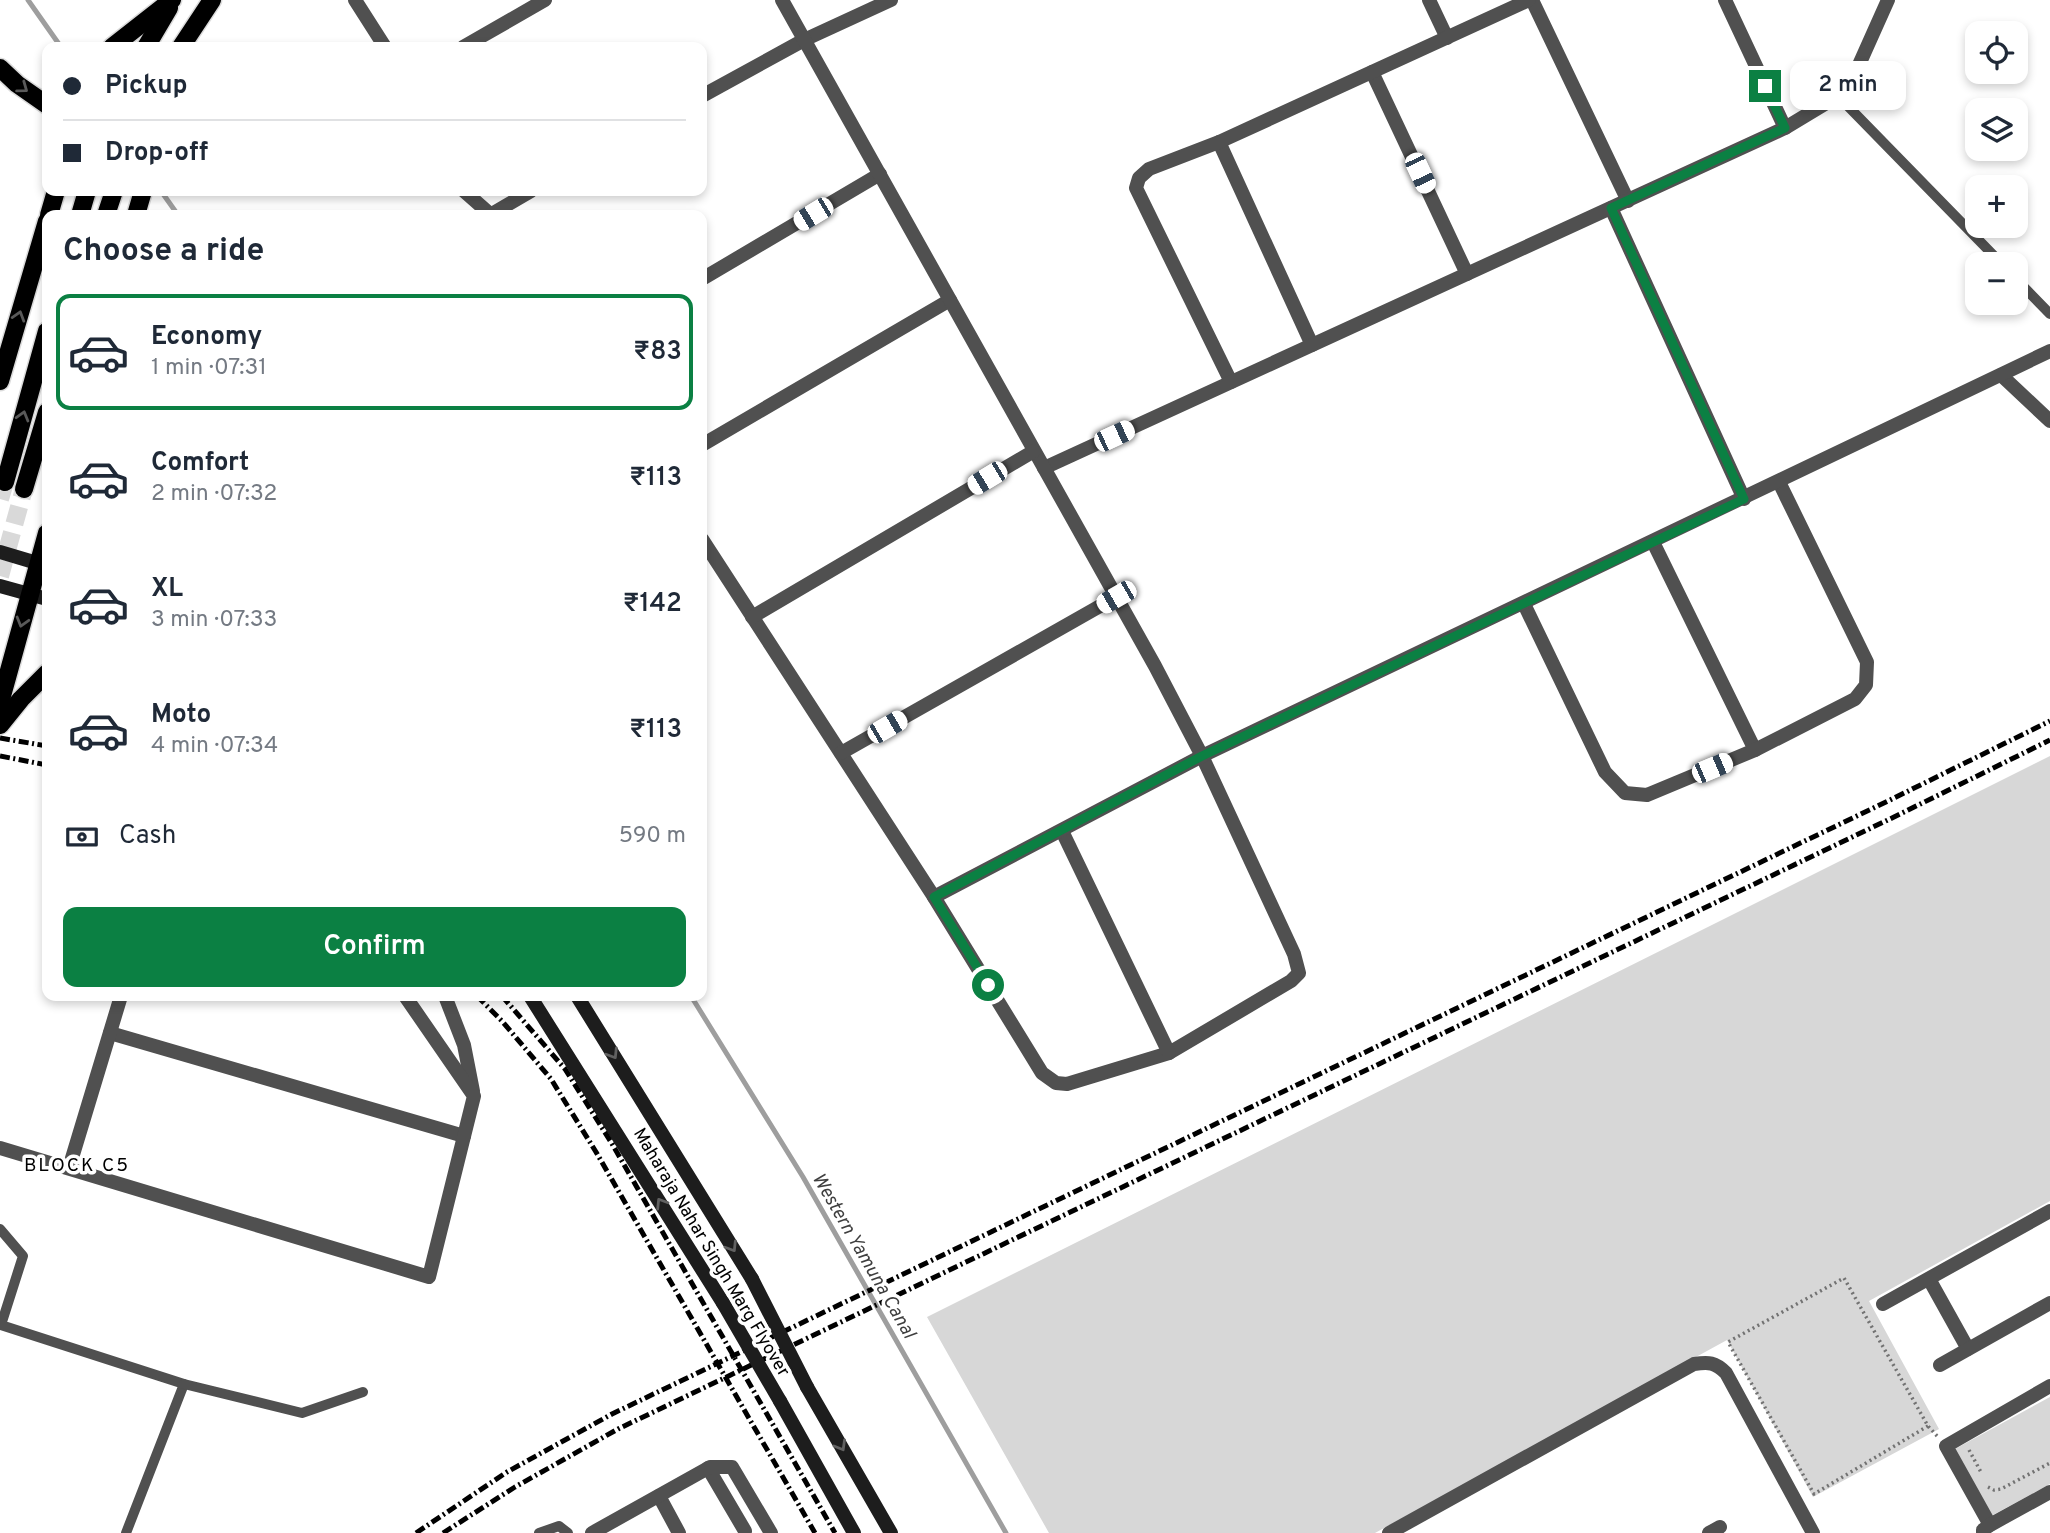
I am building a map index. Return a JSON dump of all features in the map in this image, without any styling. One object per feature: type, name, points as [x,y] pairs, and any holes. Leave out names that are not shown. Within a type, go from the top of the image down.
[{"type":"main road","points":[[118,42],[173,0]]},
{"type":"main road","points":[[149,42],[173,0]]},
{"type":"main road","points":[[184,42],[212,0]]},
{"type":"main road","points":[[191,42],[198,19]]},
{"type":"main road","points":[[0,68],[42,102]]},
{"type":"main road","points":[[0,382],[42,238]]},
{"type":"main road","points":[[5,482],[42,349]]},
{"type":"main road","points":[[24,489],[42,429]]},
{"type":"main road","points":[[0,552],[42,565]]},
{"type":"main road","points":[[0,703],[39,596],[42,573]]},
{"type":"main road","points":[[0,586],[39,596]]},
{"type":"main road","points":[[0,725],[42,678]]},
{"type":"main road","name":"Maharaja Nahar Singh Marg Flyover","points":[[533,1001],[723,1303],[854,1533]]},
{"type":"main road","name":"Maharaja Nahar Singh Marg Flyover","points":[[580,1001],[752,1279],[807,1387],[891,1533]]},
{"type":"street","points":[[355,0],[382,42]]},
{"type":"street","points":[[472,42],[545,0]]},
{"type":"street","points":[[707,548],[934,897],[1042,1073],[1056,1083],[1067,1084],[1169,1054],[1291,981],[1299,972],[1294,954],[1202,756],[782,0]]},
{"type":"street","points":[[707,93],[804,40],[891,0]]},
{"type":"street","points":[[1429,0],[1447,38]]},
{"type":"street","points":[[1231,382],[1136,188],[1139,178],[1149,169],[1219,142],[1531,0],[1628,201]]},
{"type":"street","points":[[1725,0],[1785,128]]},
{"type":"street","points":[[1044,468],[1785,128],[1838,96],[1854,76],[1888,0]]},
{"type":"street","points":[[1372,72],[1467,274]]},
{"type":"street","points":[[1219,142],[1312,345]]},
{"type":"street","points":[[707,276],[880,174]]},
{"type":"street","points":[[469,196],[485,210]]},
{"type":"street","points":[[499,210],[522,196]]},
{"type":"street","points":[[1611,208],[1744,499]]},
{"type":"street","points":[[707,442],[950,300]]},
{"type":"street","points":[[934,897],[1202,756],[2050,352]]},
{"type":"street","points":[[2001,375],[2050,421]]},
{"type":"street","points":[[752,617],[1034,451]]},
{"type":"street","points":[[1524,604],[1605,772],[1625,793],[1647,796],[1755,750],[1855,699],[1866,685],[1867,662],[1779,482]]},
{"type":"street","points":[[1653,542],[1755,750]]},
{"type":"street","points":[[841,753],[1116,597]]},
{"type":"street","points":[[1062,831],[1169,1054]]},
{"type":"street","points":[[69,1168],[120,1001]]},
{"type":"street","points":[[408,1001],[474,1096]]},
{"type":"street","points":[[0,1148],[429,1277],[474,1096],[464,1045],[447,1001]]},
{"type":"street","points":[[110,1033],[464,1136]]},
{"type":"street","points":[[1883,1304],[2050,1211]]},
{"type":"street","points":[[1929,1279],[1968,1349]]},
{"type":"street","points":[[1940,1365],[2050,1303]]},
{"type":"street","points":[[1388,1533],[1693,1364],[1707,1362],[1717,1363],[1726,1373],[1813,1533]]},
{"type":"street","points":[[2050,1386],[1946,1446],[1987,1529],[2050,1492]]},
{"type":"street","points":[[599,1531],[708,1468],[732,1467],[771,1533]]},
{"type":"street","points":[[708,1468],[745,1531]]},
{"type":"street","points":[[659,1496],[680,1533]]},
{"type":"lane","points":[[1838,96],[1990,252]]},
{"type":"lane","points":[[2028,291],[2050,314]]},
{"type":"lane","points":[[0,1229],[23,1256],[1,1325],[184,1384],[302,1413],[363,1392]]},
{"type":"lane","points":[[126,1533],[184,1384]]},
{"type":"lane","points":[[539,1533],[559,1526],[568,1533]]},
{"type":"path","points":[[1844,1278],[1928,1426],[1814,1494],[1728,1342],[1844,1278]]},
{"type":"path","points":[[1968,1448],[1989,1488],[1994,1490],[2050,1463]]},
{"type":"shaded area","points":[[2050,756],[2050,1201],[1869,1301],[1939,1429],[1813,1497],[1727,1340],[1375,1533],[1049,1533],[927,1317]]},
{"type":"shaded area","points":[[2050,1397],[2050,1484],[1991,1516],[1955,1449]]},
{"type":"waterway","name":"Western Yamuna Canal","points":[[28,0],[57,42]]},
{"type":"waterway","name":"Western Yamuna Canal","points":[[165,196],[174,210]]},
{"type":"waterway","name":"Western Yamuna Canal","points":[[694,1001],[803,1177],[1006,1533]]},
{"type":"tunnel","points":[[0,499],[5,482]]},
{"type":"tunnel","points":[[0,576],[24,489]]},
{"type":"railway","points":[[416,1533],[507,1472],[612,1414],[2050,721]]},
{"type":"railway","points":[[0,738],[42,745]]},
{"type":"railway","points":[[443,1533],[515,1487],[618,1429],[2050,740]]},
{"type":"railway","points":[[0,756],[42,764]]},
{"type":"railway","points":[[482,1001],[551,1079],[596,1152],[815,1533]]},
{"type":"railway","points":[[506,1001],[565,1069],[611,1142],[835,1533]]},
{"type":"district","name":"BLOCK C5","points":[[77,1164]]},
{"type":"route","points":[[988,985],[934,897],[1202,756],[1744,499],[1611,208],[1785,128],[1765,86]]}]
